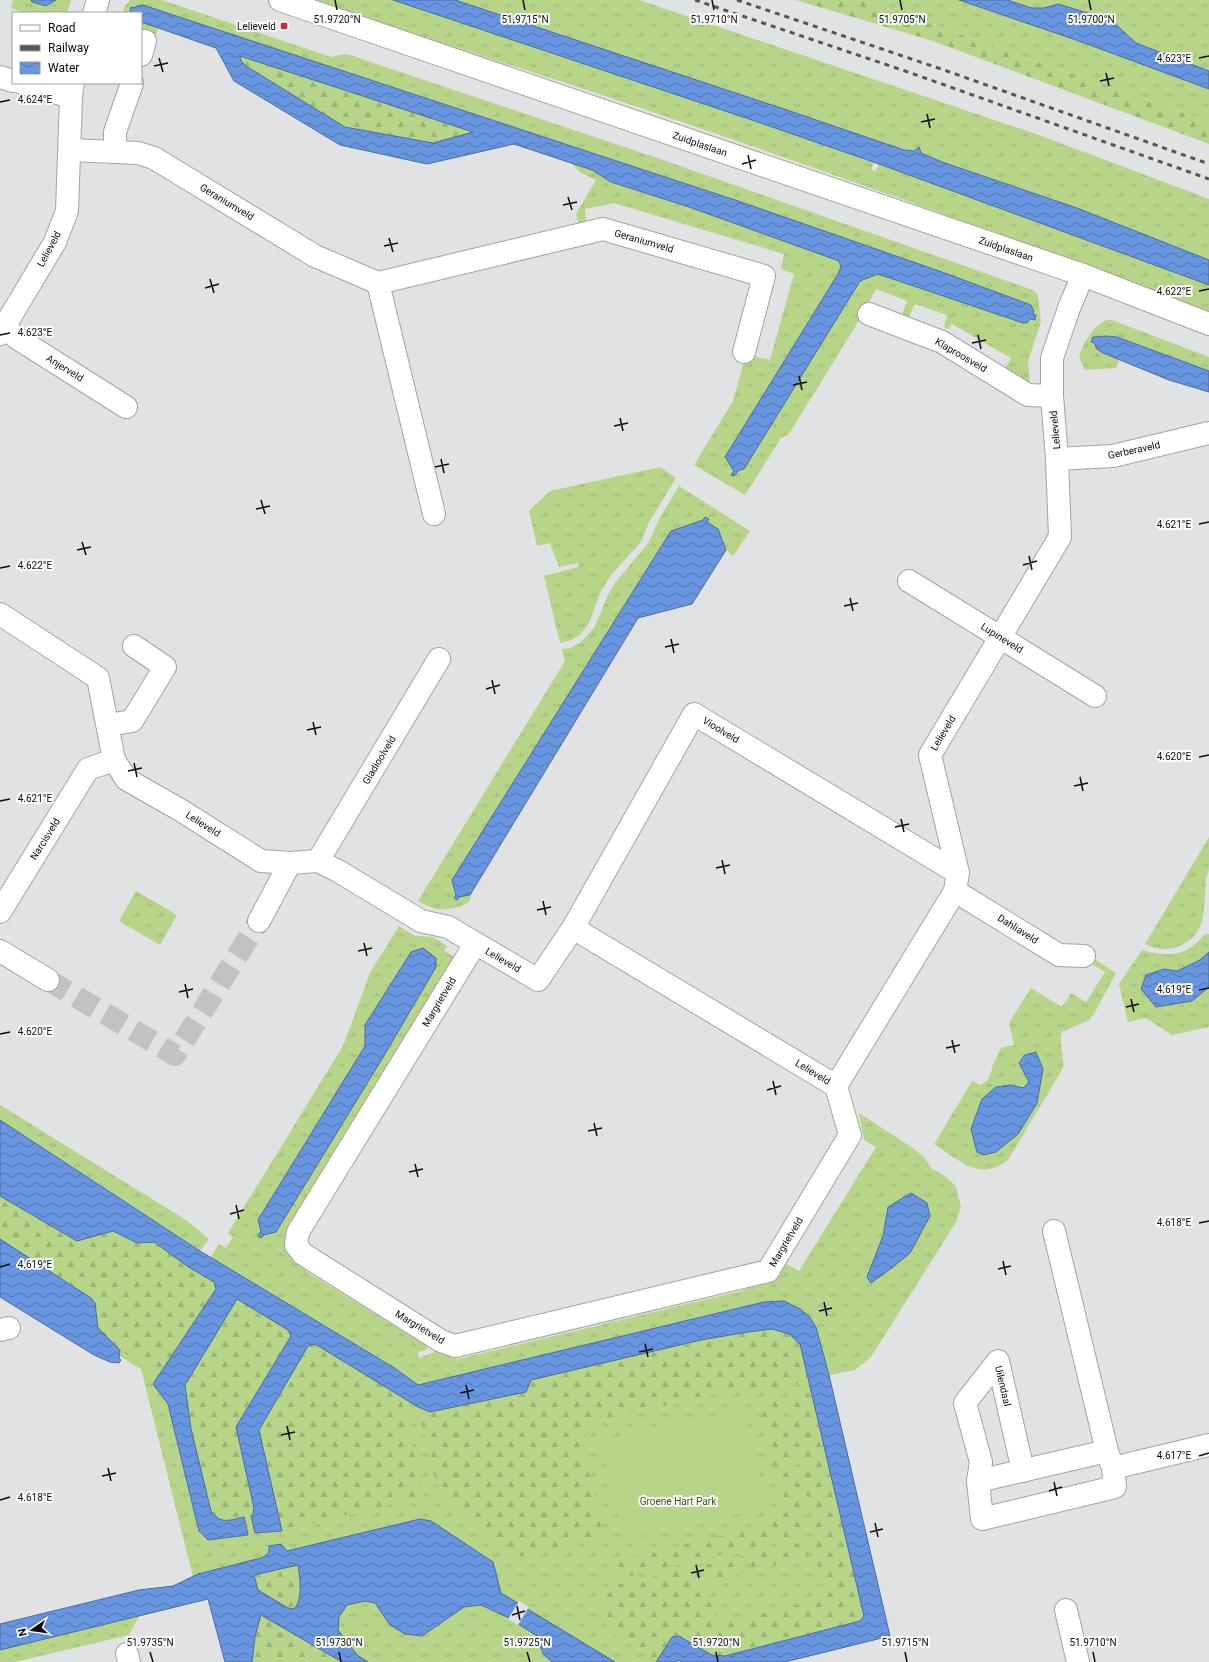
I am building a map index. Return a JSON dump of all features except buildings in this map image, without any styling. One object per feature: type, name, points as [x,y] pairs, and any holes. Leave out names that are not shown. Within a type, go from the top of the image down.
[{"type":"street","points":[[94,12],[98,0]]},
{"type":"street","name":"Zuidplaslaan","points":[[280,0],[1083,275],[1209,324]]},
{"type":"street","points":[[0,77],[12,81]]},
{"type":"street","points":[[29,84],[72,90]]},
{"type":"street","points":[[115,152],[115,132],[132,84]]},
{"type":"street","name":"Lelieveld","points":[[1,329],[55,242],[66,211],[72,90]]},
{"type":"street","name":"Geraniumveld","points":[[70,150],[138,153],[154,158],[315,256],[378,283],[603,229],[764,276],[744,352]]},
{"type":"street","name":"Lelieveld","points":[[0,614],[98,678],[114,760],[126,779],[182,811],[261,861],[290,863],[318,861],[338,871],[421,921],[448,927],[538,980],[573,928],[836,1086],[957,882],[930,756],[1060,536],[1057,459],[1052,396],[1052,358],[1069,308],[1083,275]]},
{"type":"street","points":[[378,283],[434,514]]},
{"type":"street","name":"Klaproosveld","points":[[869,314],[942,342],[1028,394],[1052,396]]},
{"type":"street","name":"Anjerveld","points":[[1,329],[126,407]]},
{"type":"street","name":"Gerberaveld","points":[[1057,459],[1112,456],[1209,433]]},
{"type":"street","name":"Lupineveld","points":[[909,581],[1095,696]]},
{"type":"street","points":[[108,725],[132,720],[165,666],[134,646]]},
{"type":"street","name":"Gladioolveld","points":[[318,861],[439,659]]},
{"type":"street","name":"Vioolveld","points":[[573,928],[694,714],[957,882]]},
{"type":"street","name":"Narcisveld","points":[[0,912],[88,769],[114,760]]},
{"type":"street","points":[[259,921],[290,863]]},
{"type":"street","name":"Dahliaveld","points":[[957,882],[1059,955],[1084,956]]},
{"type":"street","name":"Margrietveld","points":[[475,944],[298,1232],[296,1245],[303,1254],[441,1341],[455,1346],[768,1271],[850,1135],[836,1086]]},
{"type":"street","points":[[0,951],[48,980]]},
{"type":"street","name":"Uilendaal","points":[[1023,1470],[998,1361],[965,1403],[980,1462],[978,1481],[982,1519],[1115,1487],[1110,1460],[1054,1231]]},
{"type":"street","points":[[978,1481],[1023,1470],[1110,1460],[1209,1445]]},
{"type":"street","points":[[1066,1610],[1078,1662]]},
{"type":"green space","points":[[13,0],[31,0],[32,2],[46,6],[56,0],[71,0],[67,12],[21,12],[11,8]]},
{"type":"green space","points":[[130,0],[162,0],[331,57],[345,54],[353,56],[666,161],[1033,290],[1038,295],[1041,322],[1028,361],[1030,385],[1004,370],[1011,358],[952,324],[948,329],[944,327],[947,315],[915,304],[909,317],[902,314],[907,301],[876,289],[863,314],[789,434],[781,438],[745,495],[694,465],[733,401],[746,354],[770,360],[794,274],[781,269],[784,254],[614,203],[585,209],[586,223],[579,225],[576,214],[596,180],[581,173],[571,163],[592,170],[612,182],[689,207],[839,261],[842,267],[739,470],[744,468],[860,281],[878,274],[1023,323],[1029,322],[1030,318],[1035,320],[1036,315],[1033,314],[1031,305],[942,272],[741,202],[143,5],[140,5],[130,12],[124,12],[125,6]]},
{"type":"green space","points":[[314,0],[393,0],[749,119],[874,163],[871,170],[876,171],[879,164],[1209,285],[1209,312],[988,230],[766,151]]},
{"type":"green space","points":[[455,0],[639,0],[1039,135],[1209,199],[1209,260],[1077,208],[942,162],[919,152],[920,148],[910,151],[904,150]]},
{"type":"green space","points":[[796,0],[863,0],[1209,122],[1209,144],[933,41]]},
{"type":"green space","points":[[863,0],[959,0],[1076,40],[1209,89],[1209,122]]},
{"type":"green space","points":[[1007,0],[1209,0],[1209,71],[1136,43],[1111,20],[1058,4],[1044,8],[1031,8]]},
{"type":"green space","points":[[142,22],[158,29],[156,35],[142,30]]},
{"type":"green space","points":[[239,55],[474,132],[433,143],[345,127],[246,66],[241,61]]},
{"type":"green space","points":[[1106,320],[1112,320],[1209,357],[1209,371],[1117,337],[1106,336],[1093,337],[1091,342],[1103,353],[1119,360],[1116,368],[1085,370],[1079,357],[1081,351],[1093,331]]},
{"type":"green space","points":[[660,467],[676,478],[648,524],[641,542],[611,575],[601,591],[589,623],[580,635],[571,640],[560,643],[544,576],[578,567],[579,563],[559,567],[550,543],[537,546],[529,511],[550,491]]},
{"type":"green space","points":[[679,486],[750,531],[733,556],[726,550],[718,529],[707,522],[705,517],[703,520],[671,531],[453,880],[459,897],[470,895],[471,899],[461,906],[449,909],[434,908],[418,901],[565,661],[562,649],[570,648],[580,643],[594,628],[608,595],[615,583],[649,542],[658,521]]},
{"type":"green space","points":[[1209,837],[1209,870],[1206,880],[1204,910],[1195,936],[1177,947],[1169,949],[1161,949],[1145,944]]},
{"type":"green space","points":[[136,891],[177,915],[160,945],[119,921]]},
{"type":"green space","name":"Groene Hart Park","points":[[399,926],[415,936],[433,937],[447,946],[444,951],[458,959],[292,1230],[306,1271],[409,1335],[416,1333],[431,1342],[426,1350],[418,1352],[419,1358],[442,1349],[458,1359],[745,1290],[750,1282],[785,1263],[799,1271],[876,1147],[864,1140],[859,1113],[910,1146],[924,1157],[931,1168],[942,1174],[956,1186],[961,1207],[956,1222],[871,1357],[855,1370],[829,1375],[816,1327],[800,1309],[783,1301],[764,1302],[456,1377],[806,1330],[878,1633],[774,1662],[239,1662],[220,1589],[196,1589],[141,1369],[0,1283],[0,1134],[218,1262],[211,1257],[219,1244],[226,1248],[233,1237],[228,1233],[343,1046],[370,973]]},
{"type":"green space","points":[[1206,934],[1209,934],[1209,1027],[1172,1035],[1146,1018],[1128,1022],[1119,984],[1142,950],[1162,954],[1175,954],[1188,949]]},
{"type":"green space","points":[[1093,958],[1116,973],[1094,1014],[1089,1020],[1062,1032],[1061,1041],[1063,1068],[1008,1160],[998,1167],[979,1169],[961,1162],[934,1144],[972,1081],[980,1085],[988,1080],[1001,1048],[1014,1045],[1009,1023],[1031,988],[1062,1007],[1071,993],[1086,1002],[1105,972],[1090,963]]},
{"type":"green space","points":[[0,1105],[186,1220],[209,1239],[200,1251],[0,1120]]},
{"type":"green space","points":[[0,1196],[76,1241],[113,1231],[137,1243],[154,1242],[190,1268],[214,1282],[217,1289],[159,1375],[120,1350],[98,1328],[95,1303],[91,1298],[0,1239]]},
{"type":"green space","points":[[237,1298],[288,1330],[291,1336],[236,1427],[254,1508],[253,1514],[225,1521],[216,1518],[211,1511],[191,1429],[185,1385]]},
{"type":"green space","points":[[772,1329],[789,1334],[800,1344],[808,1380],[793,1385],[748,1393],[734,1389],[601,1420],[590,1429],[586,1436],[583,1449],[603,1536],[517,1557],[506,1542],[445,1502],[442,1491],[438,1492],[418,1407],[430,1412],[526,1392],[531,1380],[701,1340]]},
{"type":"green space","points":[[315,1344],[402,1397],[423,1496],[282,1531],[259,1430],[308,1347]]},
{"type":"green space","points":[[810,1393],[864,1616],[860,1621],[725,1656],[712,1655],[679,1636],[673,1637],[656,1662],[650,1661],[645,1653],[607,1630],[598,1592],[616,1587],[616,1585],[744,1556],[747,1571],[706,1582],[716,1624],[827,1598],[816,1555],[814,1555],[811,1540],[813,1538],[812,1515],[784,1398]]},
{"type":"green space","points":[[779,1400],[806,1516],[805,1525],[801,1533],[796,1537],[614,1580],[610,1562],[769,1524],[774,1519],[780,1511],[782,1500],[761,1406]]},
{"type":"green space","points":[[744,1409],[767,1507],[624,1539],[601,1441]]},
{"type":"green space","points":[[806,1541],[809,1556],[752,1570],[749,1555]]},
{"type":"green space","points":[[298,1565],[300,1595],[294,1609],[288,1608],[258,1590],[254,1575]]},
{"type":"green space","points":[[261,1615],[342,1662],[252,1662],[255,1637]]},
{"type":"green space","points":[[139,1616],[129,1635],[15,1662],[0,1662],[0,1650]]},
{"type":"water","points":[[31,0],[56,0],[46,6],[32,2]]},
{"type":"water","points":[[393,0],[455,0],[904,150],[914,151],[919,147],[921,153],[942,162],[1077,208],[1209,260],[1209,285],[879,164]]},
{"type":"water","points":[[959,0],[1007,0],[1032,8],[1044,8],[1058,4],[1111,20],[1136,43],[1209,71],[1209,89],[1076,40]]},
{"type":"water","points":[[143,5],[741,202],[942,272],[1031,305],[1034,311],[1033,314],[1036,315],[1035,320],[1030,319],[1027,323],[1023,323],[878,274],[860,281],[744,469],[739,470],[734,476],[731,475],[734,471],[725,457],[838,274],[841,267],[839,261],[689,207],[611,182],[592,170],[514,144],[427,164],[340,145],[234,81],[216,48],[142,22],[142,12],[130,12],[131,7],[134,8]],"holes":[[[240,56],[473,132],[433,143],[345,127],[246,66],[241,61]]]},
{"type":"water","points":[[1093,337],[1117,337],[1209,371],[1209,392],[1169,380],[1103,353],[1097,349],[1094,343],[1091,342]]},
{"type":"water","points":[[705,517],[709,519],[707,522],[718,529],[726,550],[692,604],[638,618],[470,895],[459,897],[457,900],[454,898],[456,895],[452,880],[671,531],[703,520]]},
{"type":"water","points":[[423,948],[436,958],[436,967],[382,1059],[276,1232],[264,1235],[261,1238],[258,1236],[261,1231],[258,1220],[365,1046],[365,1025],[411,952]]},
{"type":"water","points":[[1209,952],[1209,987],[1192,1001],[1156,1007],[1141,989],[1146,975],[1164,969],[1177,971],[1200,960]]},
{"type":"water","points":[[1036,1052],[1043,1069],[1037,1103],[1018,1134],[996,1152],[984,1155],[977,1152],[971,1129],[982,1099],[996,1087],[1010,1085],[1023,1088],[1029,1082],[1019,1063],[1025,1055]]},
{"type":"water","points":[[0,1120],[200,1251],[396,1369],[418,1385],[764,1302],[784,1301],[800,1309],[809,1316],[816,1327],[829,1375],[890,1636],[785,1662],[681,1662],[679,1660],[675,1662],[656,1662],[672,1637],[679,1636],[712,1655],[725,1656],[860,1621],[864,1616],[800,1344],[789,1334],[772,1329],[701,1340],[531,1380],[526,1392],[430,1412],[418,1407],[315,1344],[308,1346],[259,1430],[282,1531],[255,1533],[251,1516],[254,1508],[236,1427],[291,1336],[288,1330],[237,1299],[185,1385],[191,1429],[211,1511],[222,1520],[244,1517],[248,1535],[208,1540],[199,1531],[168,1404],[153,1384],[216,1289],[214,1282],[190,1268],[154,1242],[137,1243],[113,1231],[77,1241],[0,1196]]},
{"type":"water","points":[[911,1193],[927,1203],[930,1216],[910,1253],[871,1283],[867,1277],[883,1236],[888,1207]]},
{"type":"water","points":[[0,1239],[91,1298],[95,1303],[98,1328],[120,1350],[119,1358],[121,1360],[119,1363],[110,1362],[94,1355],[0,1297]]},
{"type":"water","points":[[420,1519],[431,1521],[493,1562],[501,1593],[615,1662],[552,1662],[543,1654],[537,1636],[509,1618],[481,1605],[464,1607],[422,1636],[405,1634],[390,1625],[375,1603],[365,1601],[347,1605],[339,1617],[338,1630],[357,1655],[368,1662],[342,1662],[261,1615],[255,1637],[252,1662],[225,1662],[208,1599],[0,1650],[0,1624],[139,1590],[173,1586],[198,1574],[261,1558],[268,1554],[269,1546],[281,1544],[287,1551]],"holes":[[[298,1565],[300,1595],[294,1609],[288,1608],[258,1590],[254,1575]]]},
{"type":"pier","points":[[519,1601],[529,1607],[518,1625],[508,1619]]},
{"type":"tunnel","points":[[48,980],[175,1055],[259,921]]},
{"type":"railway","points":[[695,0],[908,72],[1209,179]]},
{"type":"railway","points":[[737,0],[947,71],[1209,164]]},
{"type":"place","name":"Lelieveld","points":[[284,26]]}]
